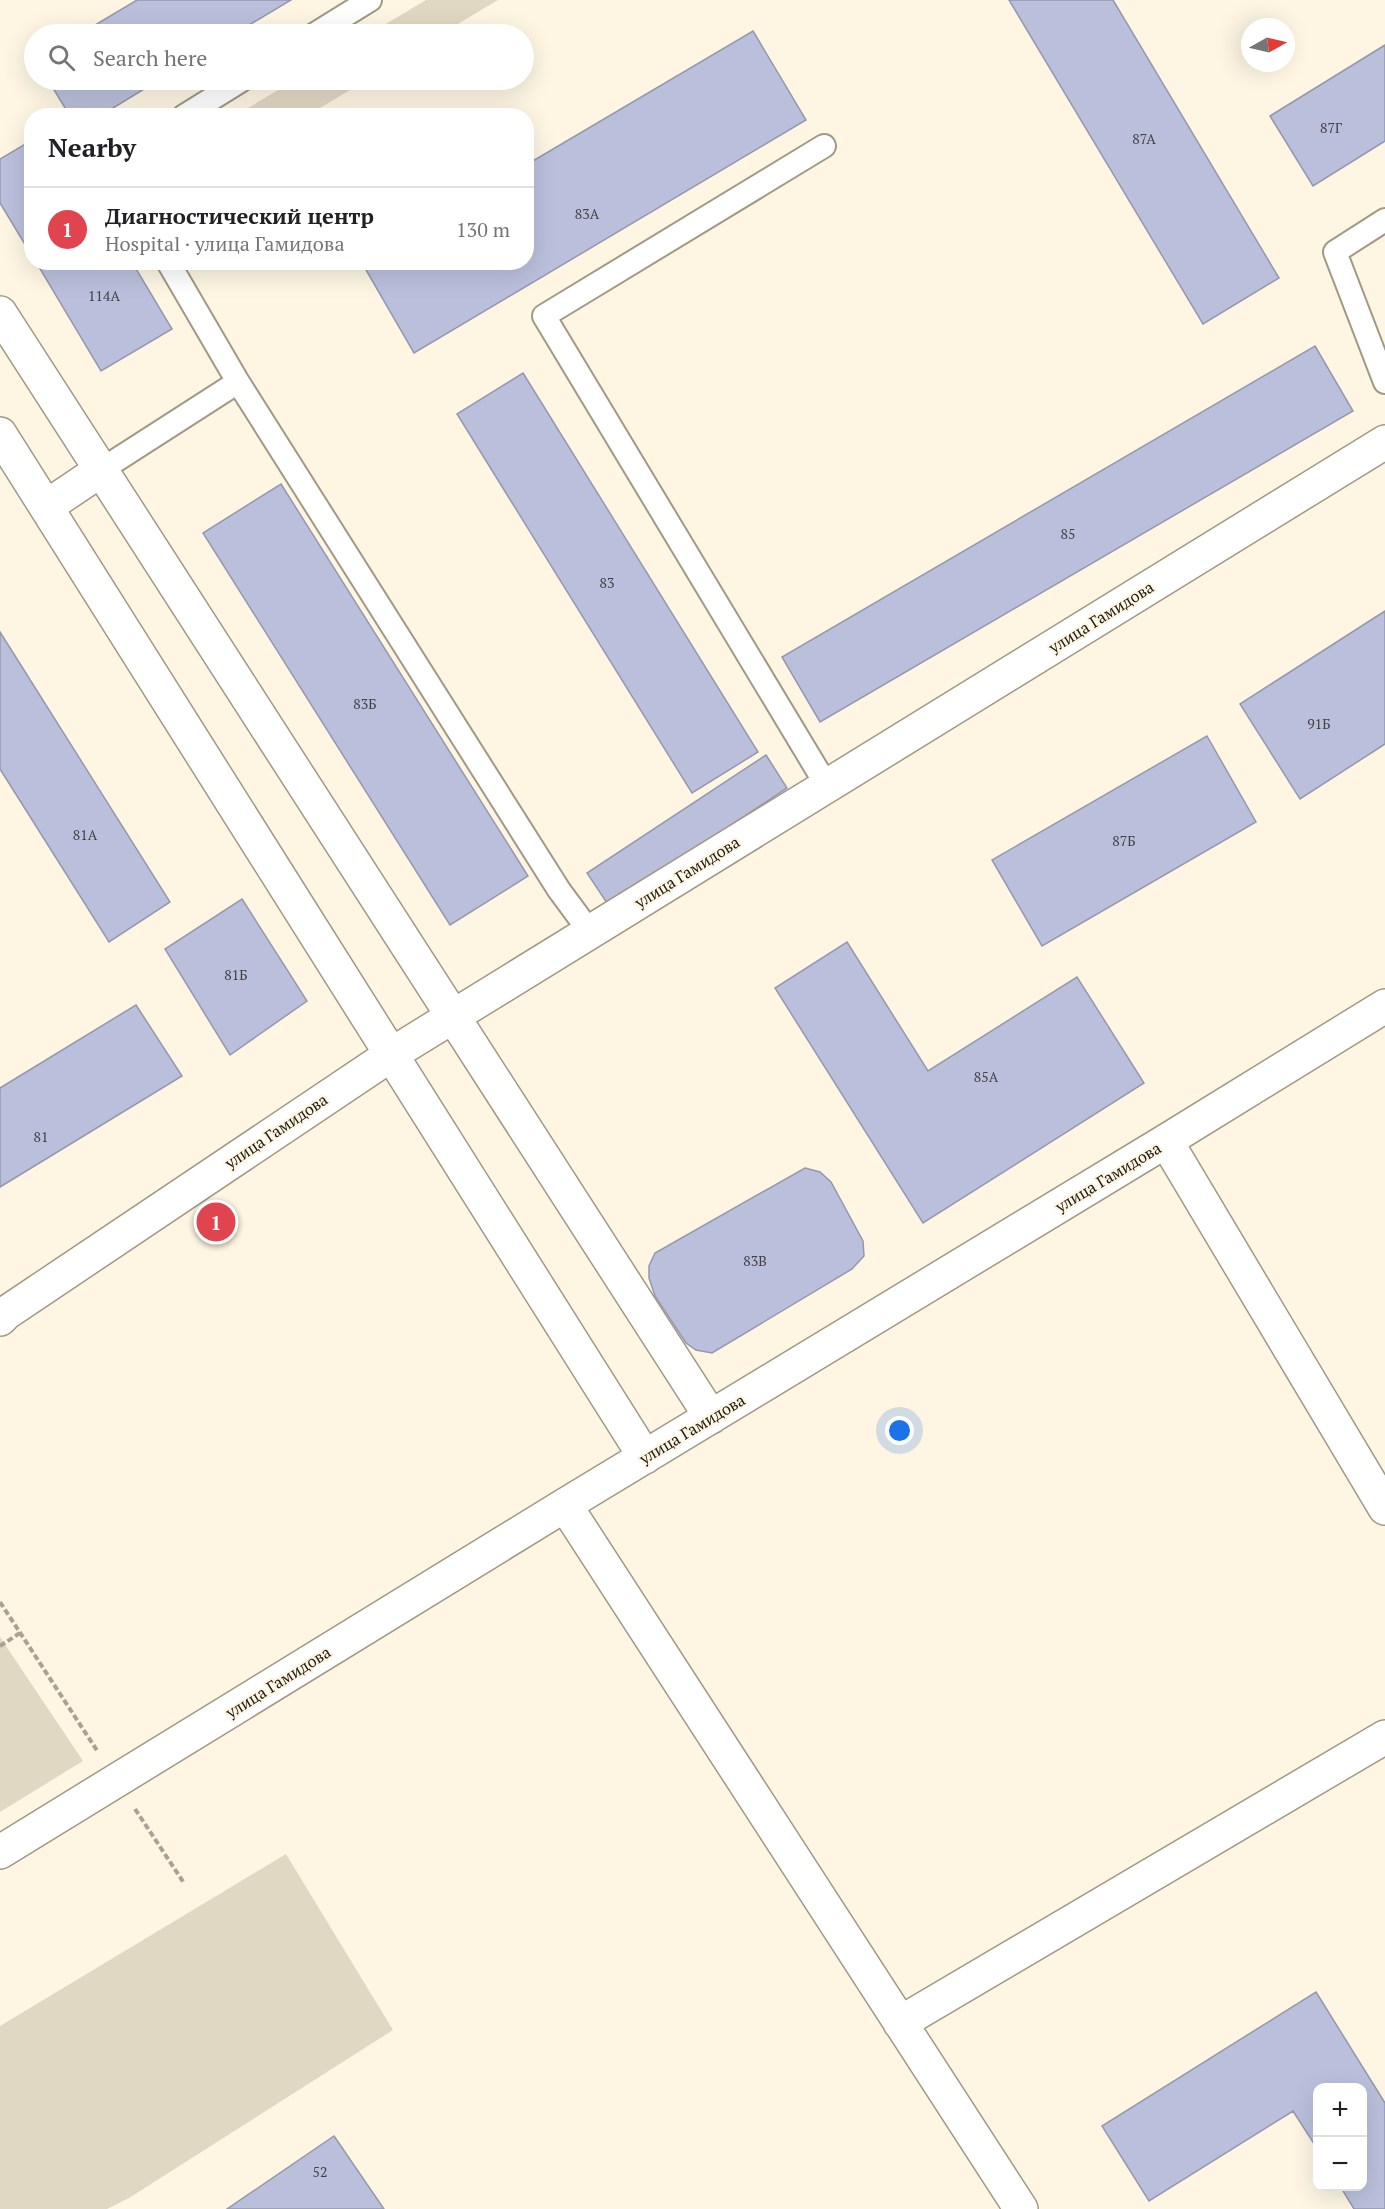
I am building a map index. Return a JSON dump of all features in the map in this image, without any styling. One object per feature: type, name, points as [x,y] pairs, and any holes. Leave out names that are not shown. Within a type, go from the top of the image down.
[{"type":"street","points":[[0,313],[711,1417]]},
{"type":"street","points":[[0,434],[645,1457]]},
{"type":"street","name":"улица Гамидова","points":[[0,1319],[6,1312],[392,1054],[1385,442]]},
{"type":"street","points":[[46,507],[101,470]]},
{"type":"street","name":"улица Гамидова","points":[[0,1852],[565,1504],[1385,1006]]},
{"type":"street","points":[[1166,1141],[1385,1508]]},
{"type":"street","points":[[565,1504],[1021,2209]]},
{"type":"street","points":[[900,2023],[1385,1737]]},
{"type":"lane","points":[[331,24],[370,0]]},
{"type":"lane","points":[[197,108],[226,90]]},
{"type":"lane","points":[[824,146],[544,316],[826,786]]},
{"type":"lane","points":[[1385,220],[1335,252],[1385,382]]},
{"type":"lane","points":[[173,270],[238,382],[559,890],[590,932]]},
{"type":"lane","points":[[101,470],[238,382]]},
{"type":"path","points":[[0,1602],[183,1883]]},
{"type":"path","points":[[0,1646],[20,1633]]},
{"type":"shaded area","points":[[426,0],[498,0],[458,24],[386,24]]},
{"type":"shaded area","points":[[278,90],[350,90],[320,108],[248,108]]},
{"type":"shaded area","points":[[0,1637],[83,1761],[0,1812]]},
{"type":"shaded area","points":[[286,1854],[393,2030],[129,2198],[107,2209],[0,2209],[0,2026]]},
{"type":"building","points":[[137,0],[291,0],[251,24],[97,24]]},
{"type":"building","points":[[1009,0],[1113,0],[1279,278],[1203,324]]},
{"type":"building","points":[[753,31],[806,120],[414,353],[366,270],[534,270],[534,160]]},
{"type":"building","points":[[1385,45],[1385,141],[1313,186],[1270,116]]},
{"type":"building","points":[[54,90],[143,90],[113,108],[65,108]]},
{"type":"building","points":[[24,145],[24,243],[0,203],[0,159]]},
{"type":"building","points":[[41,270],[137,270],[172,329],[101,371]]},
{"type":"building","points":[[1315,346],[1353,411],[820,722],[782,657]]},
{"type":"building","points":[[523,373],[758,752],[692,793],[457,414]]},
{"type":"building","points":[[281,484],[528,876],[450,925],[203,533]]},
{"type":"building","points":[[1385,611],[1385,744],[1300,799],[1240,704]]},
{"type":"building","points":[[0,632],[170,902],[109,942],[0,769]]},
{"type":"building","points":[[1207,736],[1256,822],[1042,946],[992,860]]},
{"type":"building","points":[[766,755],[787,788],[609,906],[587,873]]},
{"type":"building","points":[[242,899],[307,1001],[230,1055],[165,949]]},
{"type":"building","points":[[847,942],[928,1071],[1077,977],[1144,1083],[923,1223],[775,988]]},
{"type":"building","points":[[136,1005],[182,1076],[0,1187],[0,1088]]},
{"type":"building","points":[[805,1168],[820,1172],[831,1182],[863,1241],[864,1256],[852,1269],[712,1353],[696,1350],[686,1343],[655,1296],[649,1278],[649,1266],[655,1253]]},
{"type":"building","points":[[1316,1992],[1385,2103],[1385,2209],[1354,2209],[1343,2191],[1367,2191],[1367,2083],[1313,2083],[1313,2142],[1293,2111],[1149,2201],[1102,2126]]},
{"type":"building","points":[[334,2136],[384,2209],[227,2209]]},
{"type":"place","name":"Диагностический центр","points":[[216,1222]]}]
